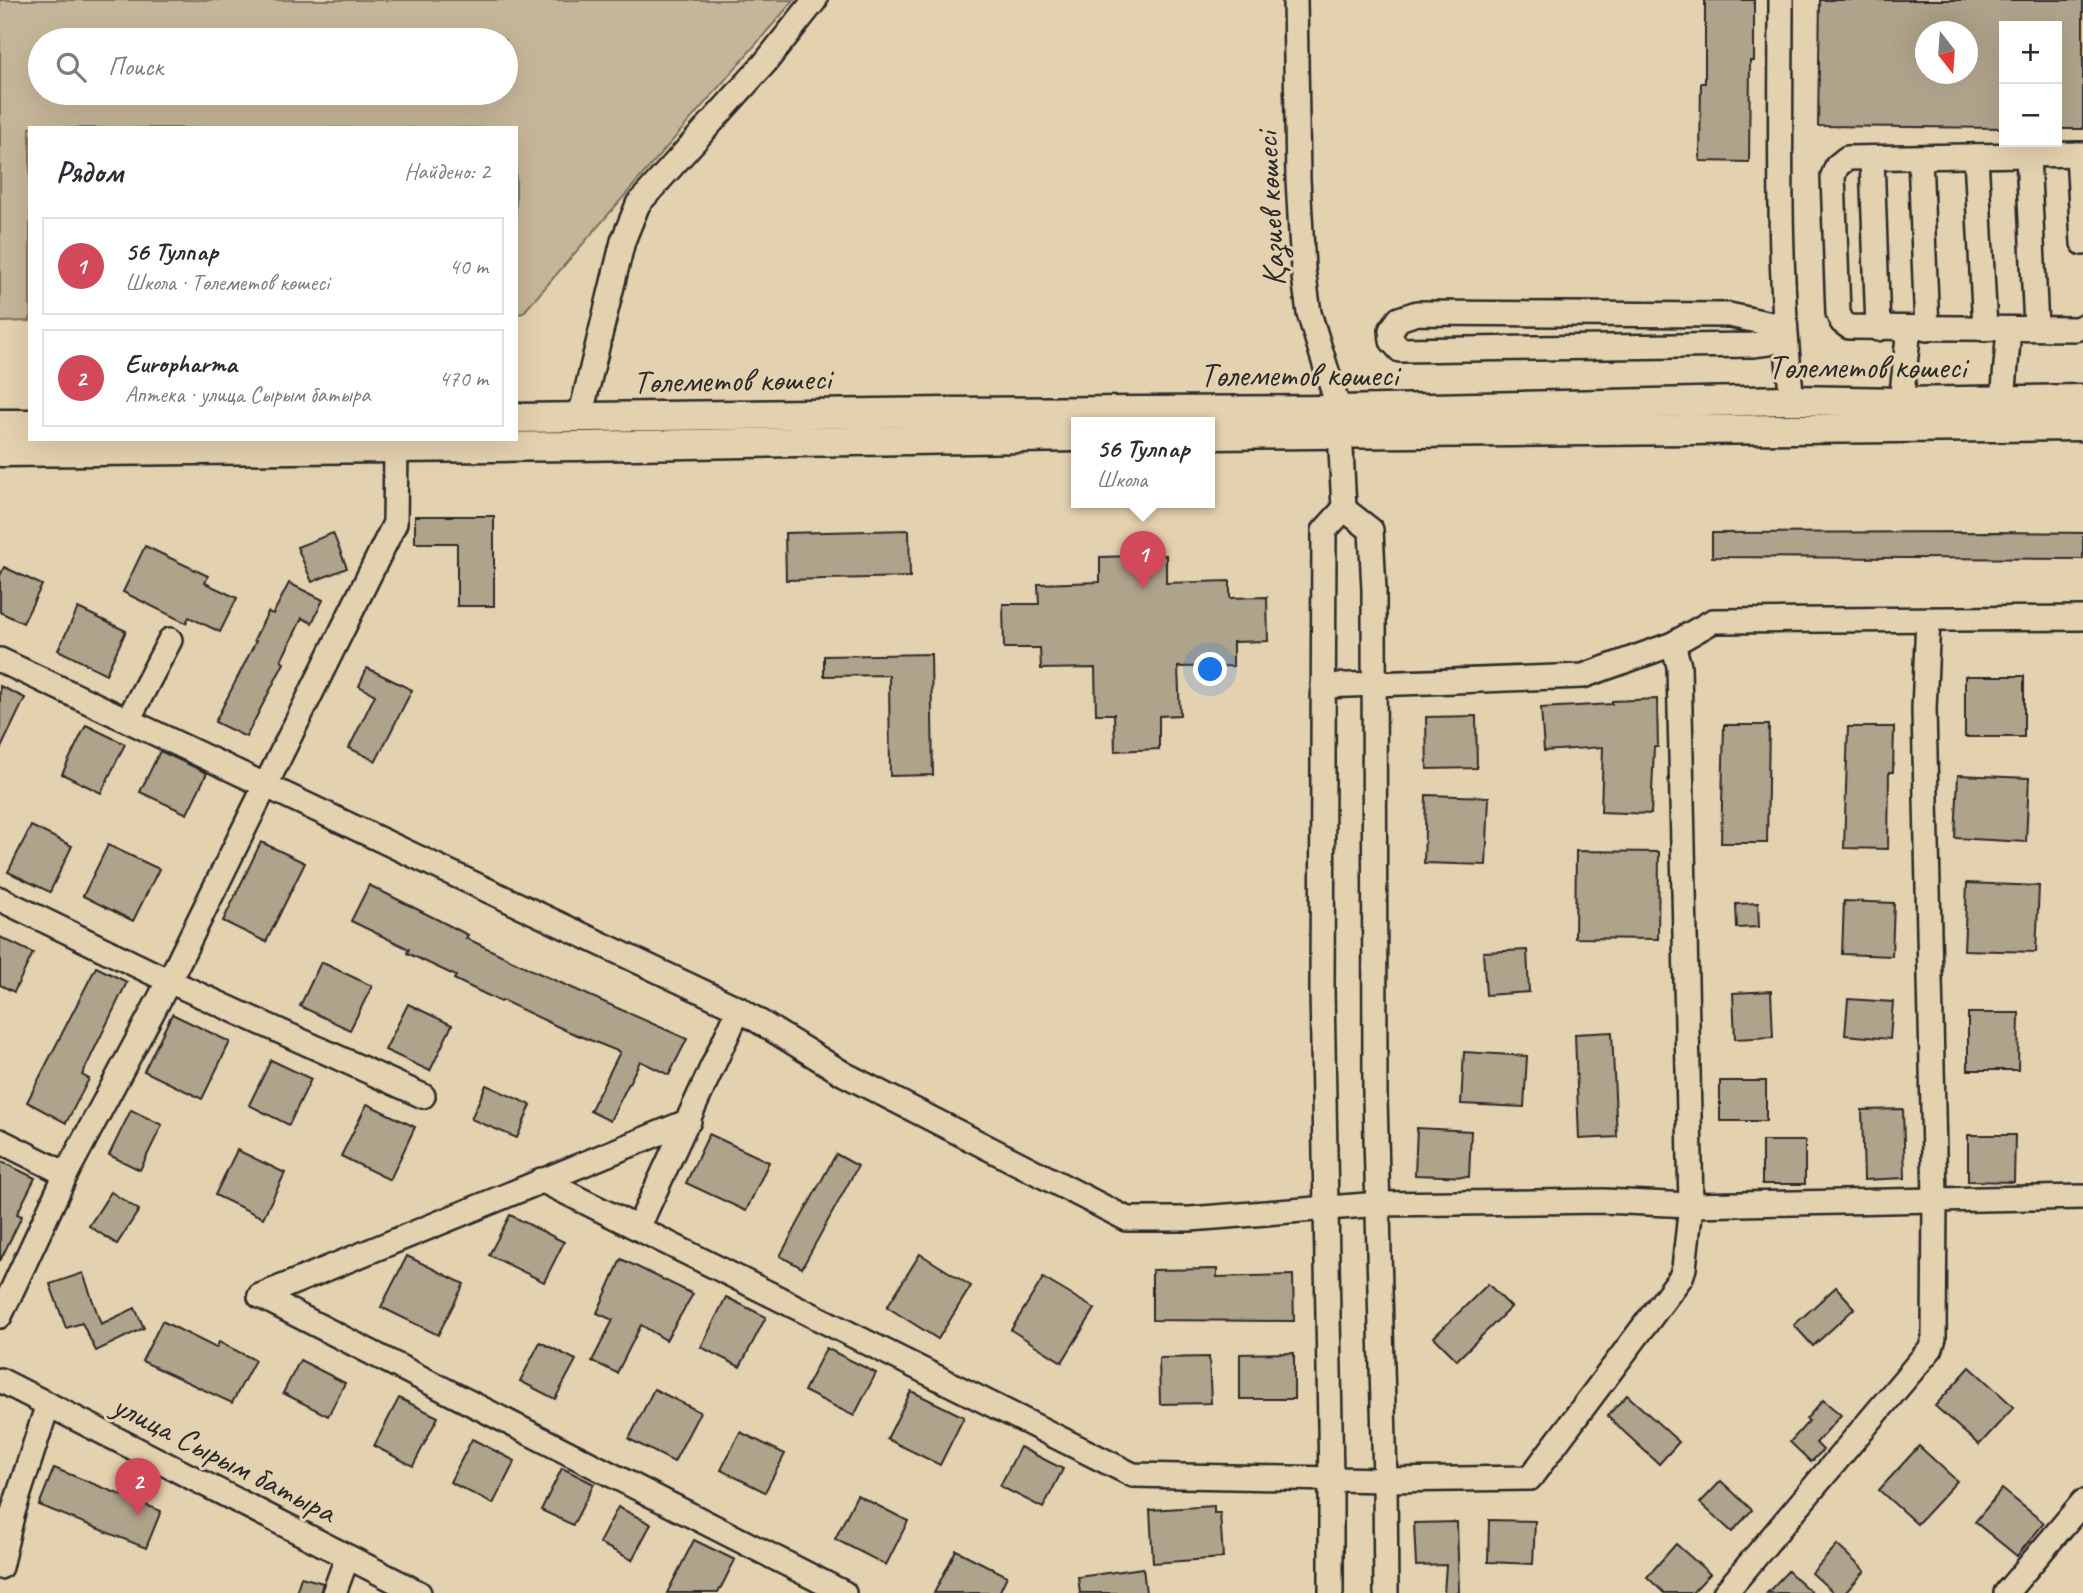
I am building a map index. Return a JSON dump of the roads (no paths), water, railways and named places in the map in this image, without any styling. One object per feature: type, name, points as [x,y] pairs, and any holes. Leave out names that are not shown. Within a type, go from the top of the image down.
[{"type":"main road","name":"Төлеметов көшесі","points":[[1215,434],[1339,421],[1792,400],[1901,402],[2083,399]]},
{"type":"main road","name":"Төлеметов көшесі","points":[[518,418],[947,412],[1165,417]]},
{"type":"main road","points":[[947,412],[953,439]]},
{"type":"main road","name":"Төлеметов көшесі","points":[[1215,418],[2083,426]]},
{"type":"main road","points":[[0,424],[28,424]]},
{"type":"main road","name":"Төлеметов көшесі","points":[[0,452],[1071,437]]},
{"type":"street","points":[[574,416],[583,405],[623,241],[638,204],[764,64],[815,0]]},
{"type":"street","name":"Қазиев көшесі","points":[[1295,0],[1298,179],[1303,269],[1309,313],[1339,421],[1343,509]]},
{"type":"street","points":[[1781,0],[1784,337],[1792,400]]},
{"type":"street","points":[[2083,243],[2081,154],[1847,158],[1837,166],[1833,176],[1838,313],[1842,322],[1849,327],[2076,329],[2083,326]]},
{"type":"street","points":[[2028,155],[2036,328]]},
{"type":"street","points":[[1976,156],[1985,329]]},
{"type":"street","points":[[1901,402],[1918,329],[1920,157]]},
{"type":"street","points":[[1872,158],[1878,329]]},
{"type":"street","points":[[1417,313],[1729,315],[1771,324],[1784,337],[1769,343],[1752,345],[1400,350],[1392,341],[1391,330],[1399,319],[1417,313]]},
{"type":"street","points":[[2003,401],[2009,329]]},
{"type":"street","points":[[0,1316],[65,1174],[169,981],[395,523],[396,448]]},
{"type":"street","points":[[1331,1593],[1322,990],[1324,531],[1343,509],[1371,530],[1374,590],[1375,1098],[1385,1480],[1385,1593]]},
{"type":"street","points":[[1323,686],[1583,677],[1673,644],[1713,621],[2083,618]]},
{"type":"street","points":[[1725,1593],[1931,1348],[1934,1338],[1935,1199],[1924,709],[1928,620]]},
{"type":"street","points":[[128,720],[170,640]]},
{"type":"street","points":[[541,1180],[1133,1475],[1385,1480],[1530,1478],[1681,1277],[1684,1268],[1691,1205],[1679,666],[1673,644]]},
{"type":"street","points":[[0,660],[739,1009],[844,1074],[1127,1219],[1190,1219],[1379,1204],[1603,1201],[1691,1205],[2083,1197]]},
{"type":"street","points":[[0,900],[169,981],[423,1096]]},
{"type":"street","points":[[638,1228],[739,1009]]},
{"type":"street","points":[[689,1121],[260,1296],[844,1593]]},
{"type":"street","points":[[0,1141],[65,1174]]},
{"type":"street","name":"улица Сырым батыра","points":[[0,1380],[419,1593]]},
{"type":"street","points":[[0,1567],[13,1511],[48,1404]]},
{"type":"street","points":[[2006,1593],[2083,1502]]},
{"type":"street","points":[[334,1593],[347,1558]]},
{"type":"place","name":"56 Тулпар","points":[[1143,589]]},
{"type":"place","name":"Europharma","points":[[138,1516]]}]
